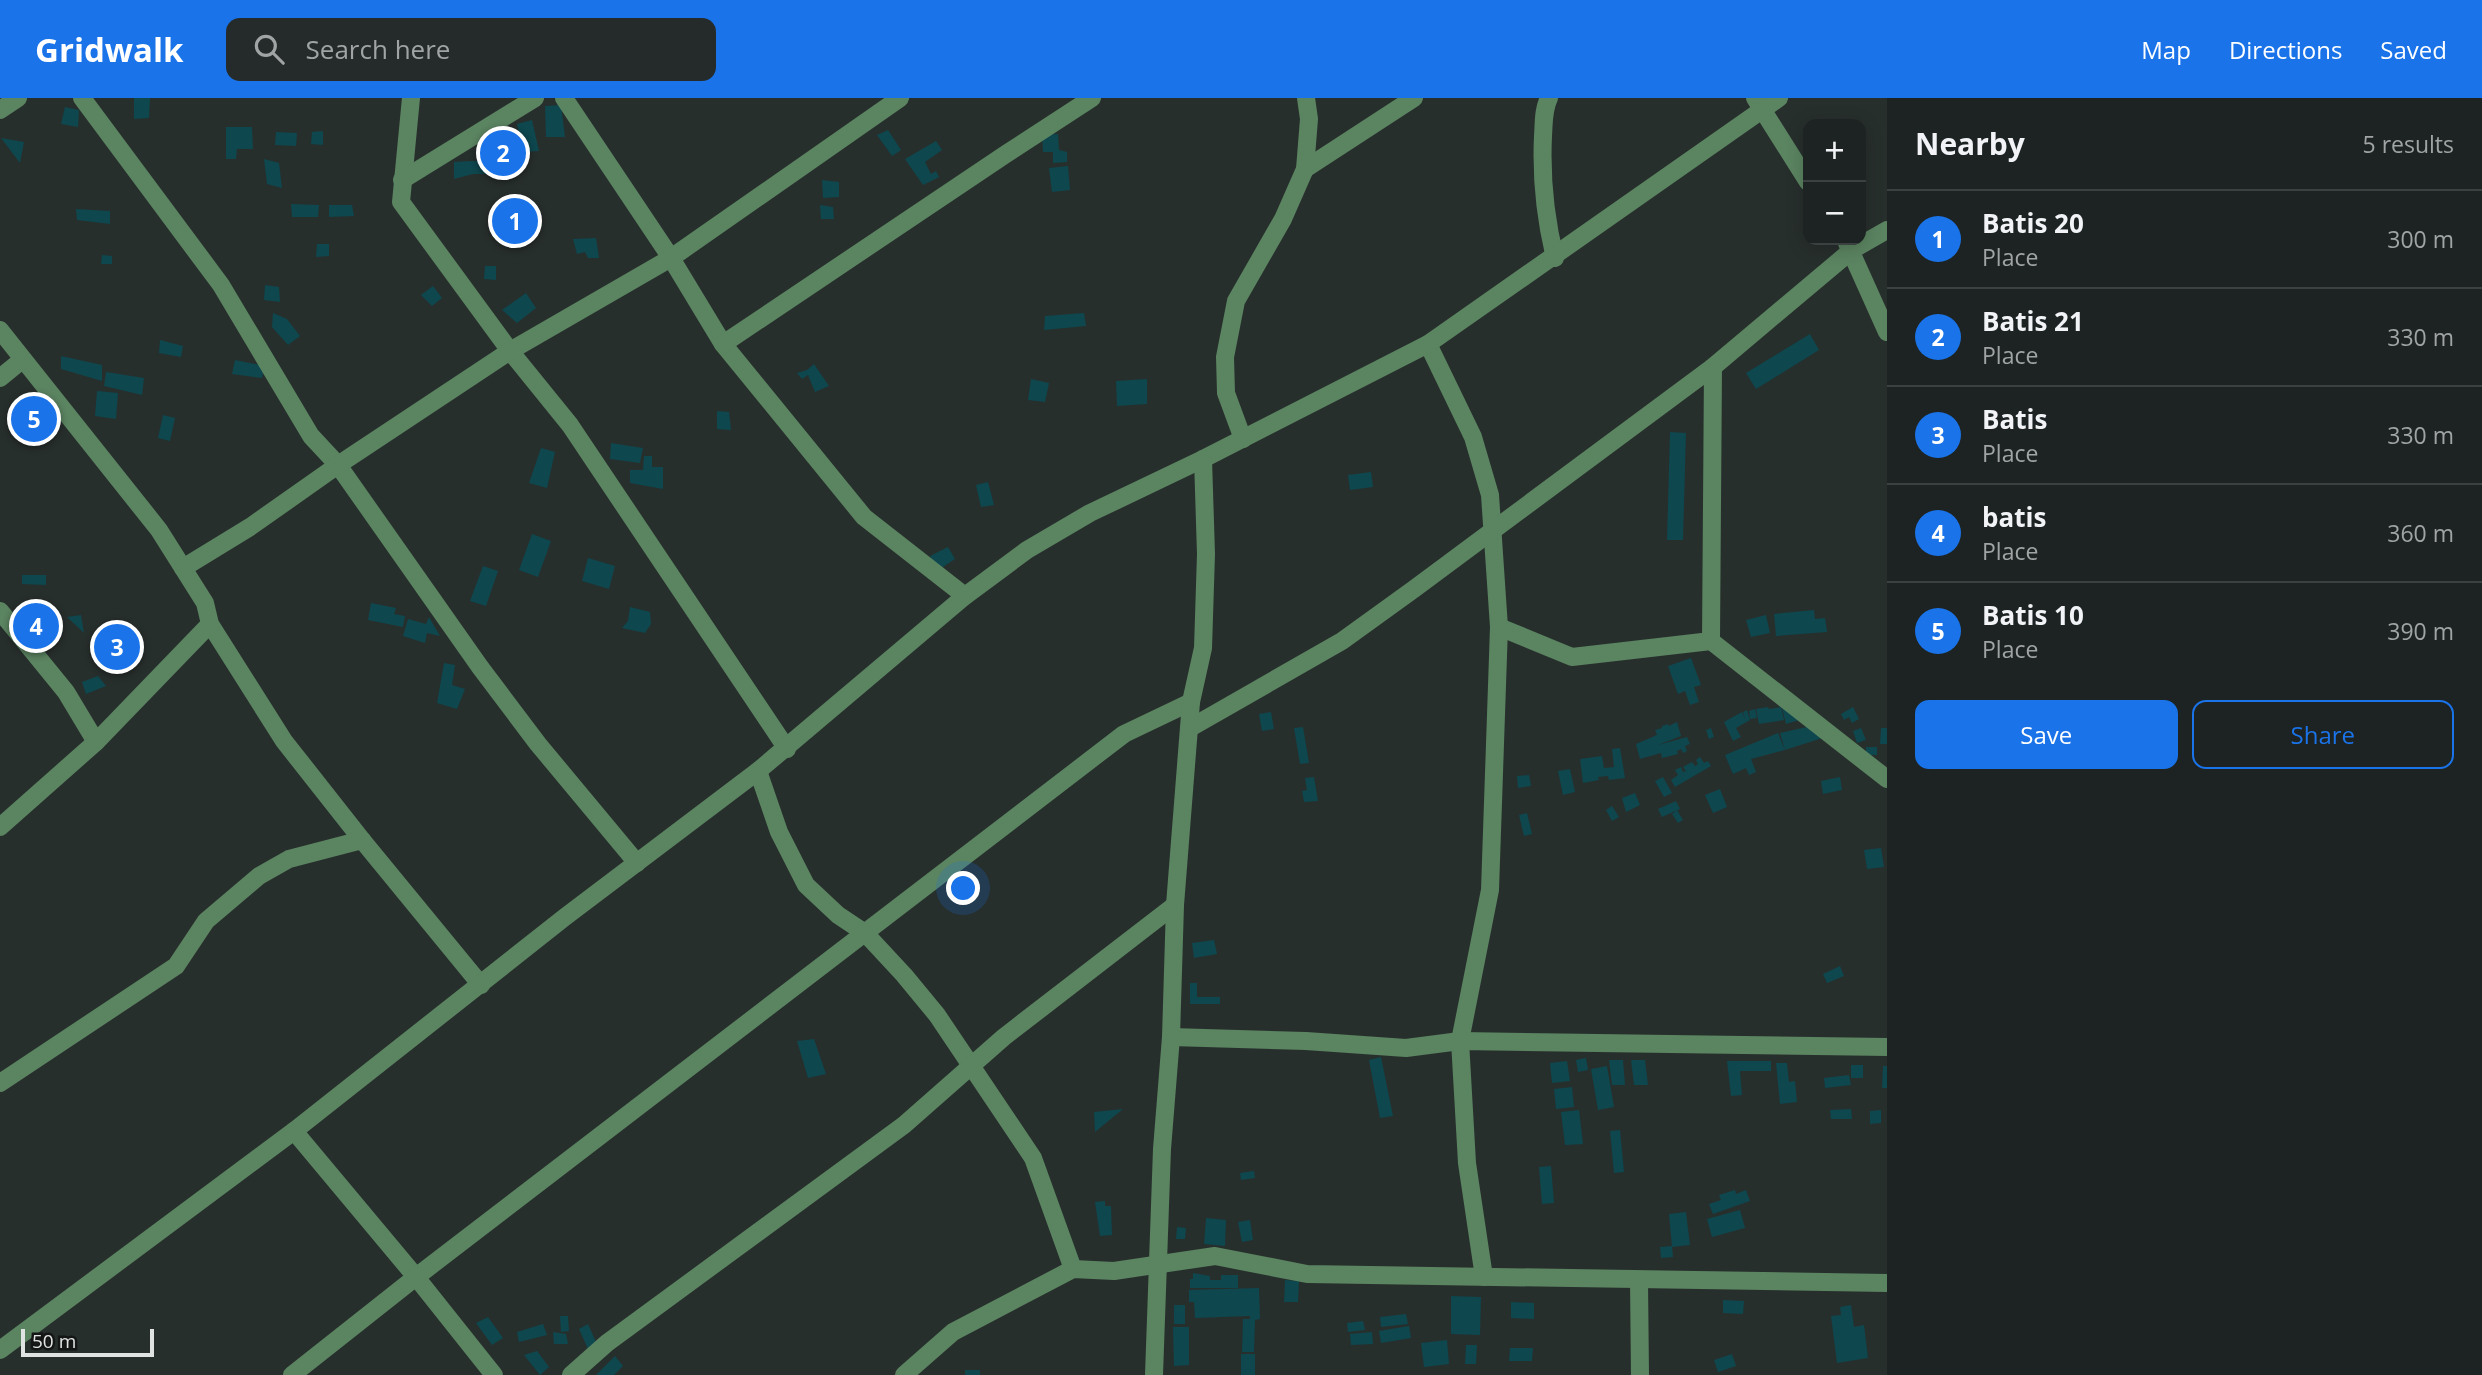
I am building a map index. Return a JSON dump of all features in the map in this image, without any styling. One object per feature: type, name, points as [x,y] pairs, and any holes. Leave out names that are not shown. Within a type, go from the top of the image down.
[{"type":"street","points":[[0,110],[18,98]]},
{"type":"street","points":[[82,98],[221,285],[311,436],[338,465],[480,667],[538,744],[637,863]]},
{"type":"street","points":[[411,98],[401,202],[510,351],[570,425],[787,749]]},
{"type":"street","points":[[402,180],[535,98]]},
{"type":"street","points":[[564,98],[671,258],[723,344],[864,517],[965,596]]},
{"type":"street","points":[[183,568],[250,527],[510,351],[671,258],[900,98]]},
{"type":"street","points":[[723,344],[1092,98]]},
{"type":"street","points":[[1242,439],[1226,393],[1225,357],[1236,301],[1283,219],[1305,169],[1309,119],[1306,98]]},
{"type":"street","points":[[1305,169],[1414,98]]},
{"type":"street","points":[[0,1349],[294,1131],[787,749],[965,596],[1027,550],[1090,513],[1203,459],[1428,344],[1555,258],[1759,104],[1779,98]]},
{"type":"street","points":[[1544,101],[1541,167],[1546,221],[1555,258]]},
{"type":"street","points":[[1759,104],[1803,174]]},
{"type":"street","points":[[1866,238],[1887,230]]},
{"type":"street","points":[[1190,728],[1342,641],[1492,533],[1713,367],[1848,245],[1887,332]]},
{"type":"street","points":[[0,330],[159,530],[205,603],[210,624],[284,741],[481,985]]},
{"type":"street","points":[[1428,344],[1473,436],[1490,495],[1499,626],[1490,890],[1460,1041],[1467,1163],[1484,1277]]},
{"type":"street","points":[[0,378],[22,360]]},
{"type":"street","points":[[1712,642],[1713,367]]},
{"type":"street","points":[[1154,1375],[1175,905],[1191,702],[1203,648],[1206,554],[1203,459]]},
{"type":"street","points":[[0,611],[66,692],[96,742]]},
{"type":"street","points":[[0,827],[96,742],[210,624]]},
{"type":"street","points":[[1499,626],[1572,657],[1712,642],[1887,779]]},
{"type":"street","points":[[292,1375],[1124,734],[1191,702]]},
{"type":"street","points":[[758,771],[779,831],[806,886],[838,915],[865,933],[937,1015],[1033,1158],[1073,1269]]},
{"type":"street","points":[[0,1083],[176,966],[206,921],[259,876],[289,859],[362,840]]},
{"type":"street","points":[[571,1375],[607,1343],[904,1125],[1004,1037],[1175,905]]},
{"type":"street","points":[[1171,1037],[1306,1041],[1406,1048],[1460,1041],[1887,1047]]},
{"type":"street","points":[[294,1131],[494,1375]]},
{"type":"street","points":[[904,1375],[953,1332],[1073,1269],[1114,1271],[1215,1256],[1307,1274],[1887,1283]]},
{"type":"street","points":[[1639,1281],[1640,1375]]},
{"type":"building","points":[[134,98],[150,98],[149,118],[134,119]]},
{"type":"building","points":[[561,105],[565,137],[546,137],[545,106]]},
{"type":"building","points":[[65,107],[79,110],[78,127],[61,124]]},
{"type":"building","points":[[532,120],[539,151],[523,152],[517,124]]},
{"type":"building","points":[[226,127],[252,127],[253,149],[237,149],[236,159],[226,159]]},
{"type":"building","points":[[888,130],[901,150],[892,156],[877,135]]},
{"type":"building","points":[[323,131],[323,145],[311,144],[312,132]]},
{"type":"building","points":[[276,132],[297,133],[296,146],[275,145]]},
{"type":"building","points":[[1058,134],[1059,150],[1067,152],[1067,162],[1053,163],[1053,152],[1043,152],[1042,135]]},
{"type":"building","points":[[1,138],[24,142],[20,163]]},
{"type":"building","points":[[936,141],[942,150],[925,162],[931,174],[936,171],[939,177],[923,185],[905,159]]},
{"type":"building","points":[[490,148],[516,149],[517,160],[489,158]]},
{"type":"building","points":[[264,159],[279,163],[282,188],[267,184]]},
{"type":"building","points":[[489,160],[489,174],[473,174],[454,179],[454,162]]},
{"type":"building","points":[[1068,166],[1070,190],[1052,192],[1049,168]]},
{"type":"building","points":[[822,180],[839,182],[839,197],[823,198]]},
{"type":"building","points":[[291,204],[319,205],[318,217],[292,217]]},
{"type":"building","points":[[329,205],[352,205],[354,216],[329,217]]},
{"type":"building","points":[[820,205],[833,207],[834,219],[821,219]]},
{"type":"building","points":[[526,207],[527,239],[504,240],[501,208]]},
{"type":"building","points":[[76,209],[110,211],[110,224],[77,220]]},
{"type":"building","points":[[596,238],[599,258],[588,258],[585,252],[577,254],[573,239]]},
{"type":"building","points":[[317,244],[329,244],[329,256],[316,257]]},
{"type":"building","points":[[102,255],[112,256],[112,264],[101,264]]},
{"type":"building","points":[[485,266],[496,266],[496,280],[484,279]]},
{"type":"building","points":[[265,285],[279,287],[280,302],[264,300]]},
{"type":"building","points":[[433,286],[442,298],[432,306],[421,295]]},
{"type":"building","points":[[526,293],[536,308],[517,323],[502,310]]},
{"type":"building","points":[[273,313],[287,319],[300,336],[288,345],[272,327]]},
{"type":"building","points":[[1084,313],[1086,326],[1044,330],[1045,316]]},
{"type":"building","points":[[1810,334],[1819,350],[1756,389],[1746,373]]},
{"type":"building","points":[[160,340],[183,346],[181,357],[159,353]]},
{"type":"building","points":[[61,356],[102,365],[102,381],[61,369]]},
{"type":"building","points":[[235,360],[265,366],[262,378],[232,374]]},
{"type":"building","points":[[814,364],[829,386],[815,392],[808,375],[802,379],[797,373]]},
{"type":"building","points":[[106,372],[144,378],[142,395],[104,386]]},
{"type":"building","points":[[1031,379],[1049,383],[1045,402],[1028,400]]},
{"type":"building","points":[[1147,379],[1147,404],[1117,406],[1116,381]]},
{"type":"building","points":[[97,391],[118,393],[116,419],[95,416]]},
{"type":"building","points":[[30,401],[47,405],[39,437],[22,434]]},
{"type":"building","points":[[717,411],[729,412],[731,430],[717,429]]},
{"type":"building","points":[[163,415],[175,418],[170,441],[158,438]]},
{"type":"building","points":[[1670,432],[1686,433],[1683,540],[1667,540]]},
{"type":"building","points":[[611,443],[643,448],[640,463],[610,459]]},
{"type":"building","points":[[541,448],[555,452],[547,488],[529,483]]},
{"type":"building","points":[[644,456],[652,456],[652,467],[663,467],[663,489],[630,483],[630,470],[643,470]]},
{"type":"building","points":[[1371,472],[1373,487],[1350,490],[1348,475]]},
{"type":"building","points":[[988,482],[994,505],[981,507],[976,485]]},
{"type":"building","points":[[532,534],[551,541],[538,577],[519,570]]},
{"type":"building","points":[[948,547],[955,559],[937,571],[930,556]]},
{"type":"building","points":[[588,558],[615,566],[609,589],[582,581]]},
{"type":"building","points":[[483,566],[498,571],[486,606],[470,601]]},
{"type":"building","points":[[22,575],[46,575],[46,585],[22,584]]},
{"type":"building","points":[[371,603],[396,608],[394,614],[405,616],[403,627],[368,620]]},
{"type":"building","points":[[630,607],[650,612],[651,624],[645,633],[622,628],[628,621]]},
{"type":"building","points":[[1814,610],[1815,619],[1825,618],[1827,632],[1776,636],[1774,614]]},
{"type":"building","points":[[81,615],[84,633],[67,617]]},
{"type":"building","points":[[1766,615],[1770,633],[1751,637],[1746,620]]},
{"type":"building","points":[[429,617],[440,636],[427,633],[425,643],[403,636],[408,619],[426,624]]},
{"type":"building","points":[[41,619],[44,629],[30,634],[30,621]]},
{"type":"building","points":[[112,636],[130,640],[131,658],[102,653],[104,640],[111,639]]},
{"type":"building","points":[[1691,658],[1701,685],[1694,687],[1699,702],[1690,705],[1685,691],[1678,694],[1668,666]]},
{"type":"building","points":[[444,663],[455,665],[452,685],[465,689],[457,709],[437,703]]},
{"type":"building","points":[[98,676],[106,686],[86,694],[82,682]]},
{"type":"building","points":[[1795,705],[1799,720],[1786,724],[1782,708]]},
{"type":"building","points":[[1781,707],[1784,720],[1759,724],[1756,709]]},
{"type":"building","points":[[1853,707],[1859,719],[1852,723],[1849,717],[1844,720],[1841,714]]},
{"type":"building","points":[[1755,709],[1757,718],[1750,719],[1749,711]]},
{"type":"building","points":[[1747,710],[1750,720],[1736,728],[1741,737],[1733,741],[1724,722],[1742,712],[1745,719],[1743,712]]},
{"type":"building","points":[[1271,712],[1274,729],[1262,731],[1259,714]]},
{"type":"building","points":[[1677,722],[1681,736],[1658,745],[1687,737],[1690,744],[1685,746],[1687,751],[1683,753],[1681,749],[1677,751],[1678,754],[1662,758],[1661,753],[1640,759],[1636,744],[1657,735],[1655,730],[1662,726]]},
{"type":"building","points":[[1829,722],[1832,735],[1785,750],[1780,733]]},
{"type":"building","points":[[1303,727],[1309,763],[1300,764],[1294,728]]},
{"type":"building","points":[[1711,728],[1714,737],[1709,739],[1706,730]]},
{"type":"building","points":[[1861,728],[1866,740],[1857,743],[1853,731]]},
{"type":"building","points":[[1881,728],[1887,728],[1887,744],[1880,744]]},
{"type":"building","points":[[1778,733],[1785,750],[1751,759],[1756,772],[1749,775],[1746,768],[1733,774],[1725,755]]},
{"type":"building","points":[[1866,747],[1877,747],[1877,755],[1866,755]]},
{"type":"building","points":[[1620,748],[1625,778],[1609,780],[1608,776],[1598,777],[1599,780],[1583,783],[1580,759],[1602,756],[1604,768],[1614,767],[1612,749]]},
{"type":"building","points":[[1700,757],[1704,763],[1708,761],[1711,766],[1675,787],[1671,780],[1678,775],[1675,770],[1681,767],[1683,772],[1686,771],[1683,767],[1692,762],[1695,766]]},
{"type":"building","points":[[1570,769],[1575,792],[1563,795],[1558,771]]},
{"type":"building","points":[[1529,775],[1531,786],[1518,788],[1517,776]]},
{"type":"building","points":[[1314,777],[1318,801],[1304,802],[1302,791],[1307,790],[1305,778]]},
{"type":"building","points":[[1663,777],[1672,793],[1664,797],[1655,781]]},
{"type":"building","points":[[1840,777],[1842,790],[1823,794],[1821,781]]},
{"type":"building","points":[[1720,789],[1727,807],[1713,813],[1705,795]]},
{"type":"building","points":[[1635,793],[1640,805],[1626,812],[1622,798]]},
{"type":"building","points":[[1676,801],[1680,809],[1662,817],[1658,809]]},
{"type":"building","points":[[1612,806],[1619,817],[1612,821],[1606,810]]},
{"type":"building","points":[[1677,810],[1683,820],[1678,823],[1672,814]]},
{"type":"building","points":[[1527,813],[1532,834],[1524,836],[1519,815]]},
{"type":"building","points":[[1881,848],[1884,867],[1867,869],[1864,850]]},
{"type":"building","points":[[1214,940],[1217,954],[1194,958],[1192,943]]},
{"type":"building","points":[[1840,966],[1844,976],[1827,983],[1823,974]]},
{"type":"building","points":[[1190,983],[1197,983],[1197,997],[1220,997],[1220,1004],[1190,1004]]},
{"type":"building","points":[[814,1039],[826,1074],[808,1078],[797,1041]]},
{"type":"building","points":[[1381,1057],[1393,1116],[1380,1118],[1369,1060]]},
{"type":"building","points":[[1586,1058],[1588,1070],[1578,1072],[1576,1060]]},
{"type":"building","points":[[1609,1060],[1623,1060],[1625,1085],[1612,1085]]},
{"type":"building","points":[[1631,1060],[1645,1060],[1648,1085],[1634,1085]]},
{"type":"building","points":[[1567,1061],[1570,1081],[1552,1083],[1550,1063]]},
{"type":"building","points":[[1727,1061],[1771,1061],[1771,1071],[1740,1071],[1742,1095],[1731,1096]]},
{"type":"building","points":[[1776,1063],[1787,1063],[1789,1082],[1795,1081],[1797,1102],[1780,1104]]},
{"type":"building","points":[[1851,1065],[1863,1065],[1863,1078],[1851,1078]]},
{"type":"building","points":[[1607,1066],[1614,1107],[1598,1110],[1591,1069]]},
{"type":"building","points":[[1883,1066],[1887,1066],[1887,1088],[1882,1088]]},
{"type":"building","points":[[1849,1075],[1851,1085],[1825,1088],[1824,1078]]},
{"type":"building","points":[[1572,1087],[1574,1107],[1556,1109],[1554,1089]]},
{"type":"building","points":[[1123,1109],[1095,1132],[1094,1112]]},
{"type":"building","points":[[1851,1109],[1852,1119],[1831,1119],[1830,1110]]},
{"type":"building","points":[[1579,1110],[1583,1144],[1565,1145],[1561,1112]]},
{"type":"building","points":[[1881,1110],[1881,1123],[1870,1124],[1870,1111]]},
{"type":"building","points":[[1620,1130],[1624,1172],[1614,1173],[1610,1131]]},
{"type":"building","points":[[1551,1166],[1554,1203],[1542,1204],[1539,1167]]},
{"type":"building","points":[[1254,1171],[1255,1178],[1241,1180],[1240,1173]]},
{"type":"building","points":[[1735,1190],[1736,1194],[1746,1190],[1750,1201],[1713,1214],[1709,1204],[1721,1200],[1719,1195]]},
{"type":"building","points":[[1105,1201],[1105,1206],[1111,1206],[1112,1235],[1100,1236],[1095,1202]]},
{"type":"building","points":[[1740,1210],[1745,1228],[1712,1237],[1707,1219]]},
{"type":"building","points":[[1686,1212],[1690,1245],[1672,1247],[1669,1214]]},
{"type":"building","points":[[1206,1218],[1226,1220],[1225,1246],[1204,1244]]},
{"type":"building","points":[[1250,1220],[1253,1240],[1242,1242],[1238,1222]]},
{"type":"building","points":[[1177,1227],[1186,1228],[1185,1239],[1176,1239]]},
{"type":"building","points":[[1672,1246],[1673,1257],[1661,1258],[1660,1247]]},
{"type":"building","points":[[1193,1273],[1210,1276],[1210,1280],[1221,1280],[1221,1275],[1238,1275],[1238,1288],[1190,1288]]},
{"type":"building","points":[[1285,1280],[1299,1281],[1298,1302],[1284,1302]]},
{"type":"building","points":[[1259,1288],[1260,1319],[1255,1320],[1254,1352],[1242,1352],[1243,1319],[1250,1319],[1250,1316],[1195,1318],[1194,1302],[1189,1302],[1189,1290]]},
{"type":"building","points":[[1451,1296],[1481,1297],[1480,1335],[1451,1334]]},
{"type":"building","points":[[1723,1300],[1744,1301],[1743,1314],[1723,1313]]},
{"type":"building","points":[[1511,1302],[1534,1303],[1534,1319],[1511,1318]]},
{"type":"building","points":[[1174,1305],[1185,1305],[1185,1324],[1174,1324]]},
{"type":"building","points":[[1851,1305],[1854,1327],[1864,1325],[1868,1358],[1837,1363],[1831,1316],[1841,1315],[1840,1307]]},
{"type":"building","points":[[1406,1314],[1408,1324],[1381,1327],[1380,1317]]},
{"type":"building","points":[[560,1316],[568,1316],[569,1331],[561,1332]]},
{"type":"building","points":[[488,1317],[503,1338],[492,1345],[476,1323]]},
{"type":"building","points":[[1363,1321],[1365,1330],[1348,1332],[1347,1323]]},
{"type":"building","points":[[543,1324],[547,1335],[519,1342],[517,1332]]},
{"type":"building","points":[[588,1324],[596,1342],[588,1349],[579,1329]]},
{"type":"building","points":[[1409,1326],[1411,1338],[1381,1343],[1379,1331]]},
{"type":"building","points":[[1173,1327],[1189,1327],[1189,1365],[1174,1366]]},
{"type":"building","points":[[553,1332],[566,1334],[568,1344],[554,1344]]},
{"type":"building","points":[[1372,1332],[1373,1344],[1351,1345],[1350,1334]]},
{"type":"building","points":[[1447,1340],[1449,1364],[1424,1367],[1421,1343]]},
{"type":"building","points":[[1466,1345],[1477,1345],[1476,1364],[1465,1364]]},
{"type":"building","points":[[1510,1348],[1533,1348],[1532,1361],[1509,1361]]},
{"type":"building","points":[[537,1351],[549,1367],[540,1375],[524,1355]]},
{"type":"building","points":[[1241,1354],[1255,1354],[1255,1375],[1241,1375]]},
{"type":"building","points":[[1732,1354],[1736,1366],[1718,1372],[1714,1360]]},
{"type":"building","points":[[615,1356],[623,1366],[614,1375],[596,1375]]},
{"type":"building","points":[[965,1370],[980,1370],[980,1375],[965,1375]]},
{"type":"place","name":"Batis 21","points":[[503,153]]},
{"type":"place","name":"Batis 20","points":[[515,221]]},
{"type":"place","name":"Batis 10","points":[[34,419]]},
{"type":"place","name":"batis","points":[[36,626]]},
{"type":"place","name":"Batis","points":[[117,647]]}]
